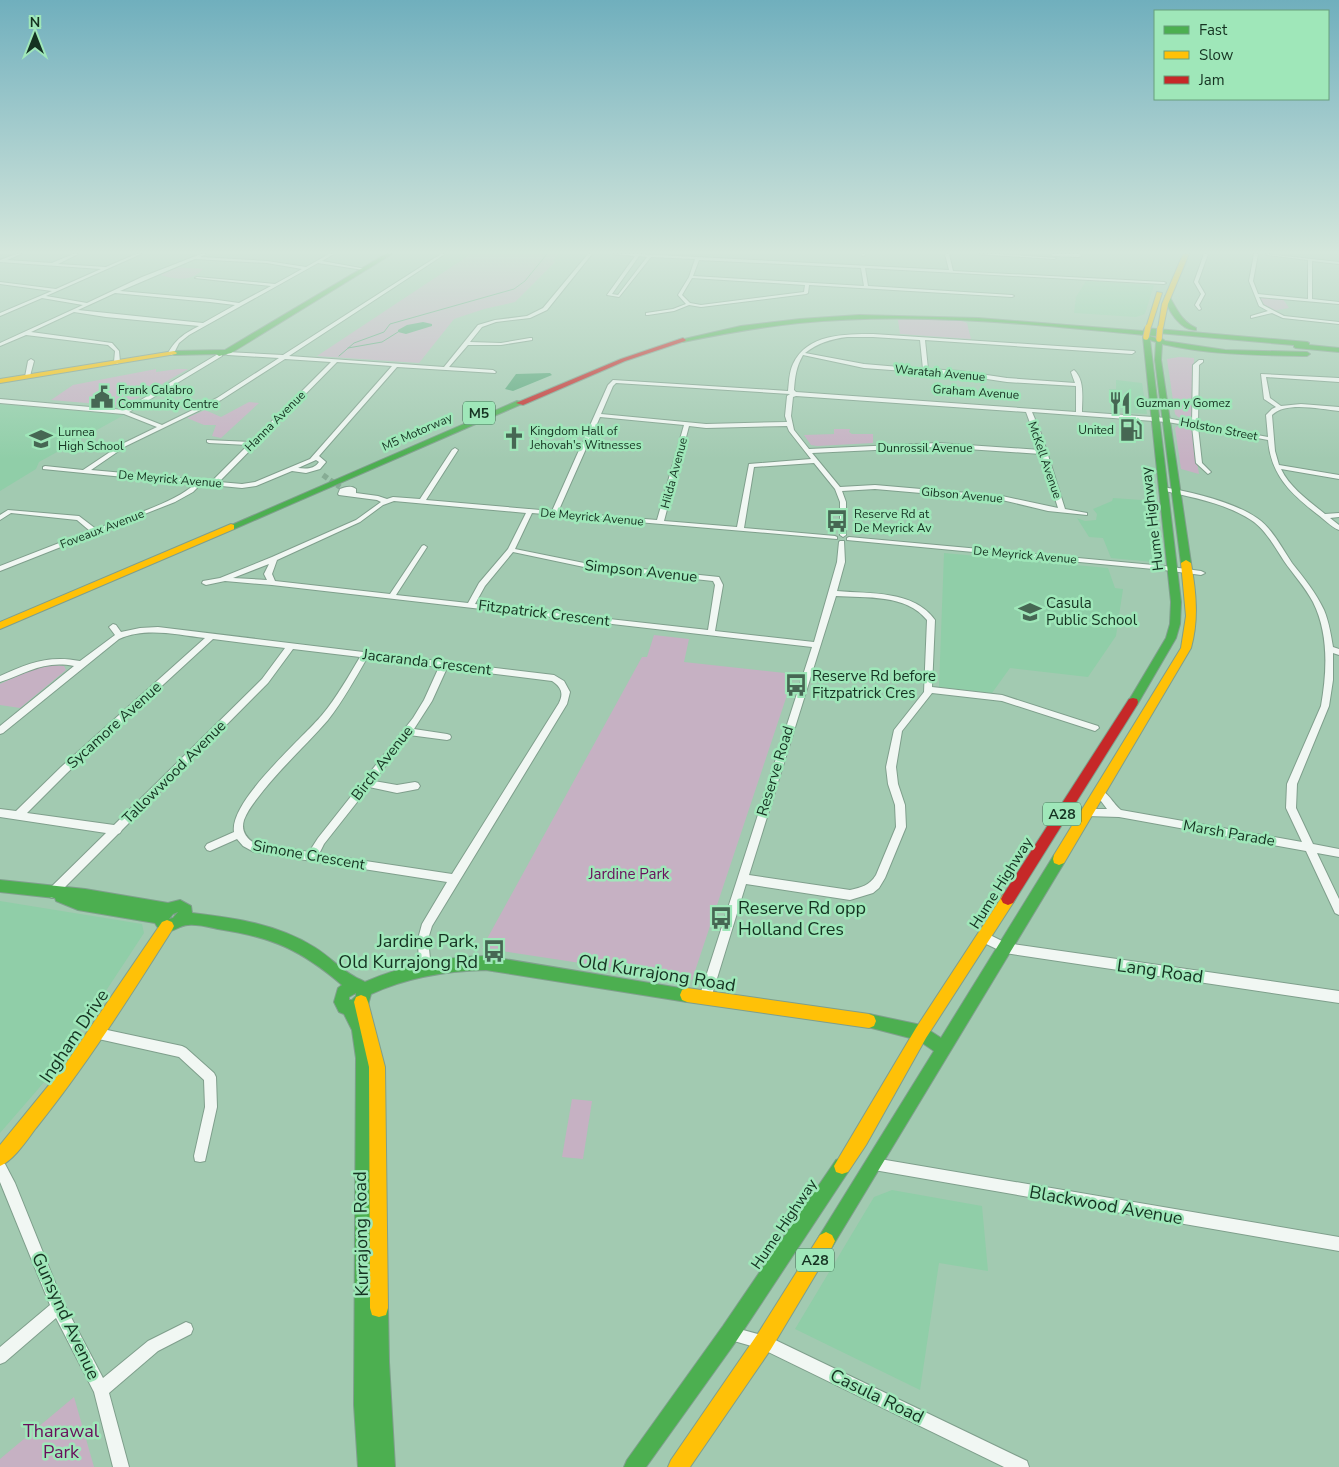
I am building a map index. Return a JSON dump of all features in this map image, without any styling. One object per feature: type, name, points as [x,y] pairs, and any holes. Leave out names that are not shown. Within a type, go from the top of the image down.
[{"type":"main road","points":[[0,381],[171,353],[197,351],[224,353],[275,322]]},
{"type":"main road","name":"M5 Motorway","points":[[0,617],[598,363],[665,340],[752,322]]},
{"type":"main road","name":"M5 Motorway","points":[[0,626],[589,373],[655,348],[710,334],[783,322]]},
{"type":"main road","name":"M5 Motorway","points":[[1029,322],[1339,347]]},
{"type":"main road","name":"M5 Motorway","points":[[1049,322],[1339,347]]},
{"type":"main road","name":"Hume Highway","points":[[634,1467],[730,1333],[860,1139],[921,1033],[984,938],[1157,664],[1171,638],[1175,624],[1176,602],[1154,419],[1154,335],[1157,322]]},
{"type":"main road","points":[[1182,322],[1194,329],[1339,347]]},
{"type":"main road","points":[[1154,335],[1194,329]]},
{"type":"main road","points":[[1154,335],[1204,348],[1339,355]]},
{"type":"main road","name":"Hume Highway","points":[[678,1467],[764,1342],[1100,793],[1186,648],[1191,633],[1192,615],[1188,570],[1154,335]]},
{"type":"main road","points":[[0,886],[52,894],[84,895],[166,918],[177,924],[184,918],[186,910],[178,906],[166,918]]},
{"type":"main road","name":"Ingham Drive","points":[[0,1158],[42,1112],[72,1074],[98,1034],[166,918]]},
{"type":"main road","points":[[184,918],[264,930],[285,938],[321,958],[359,988],[365,995],[361,1002],[350,1008],[342,1005],[340,987],[328,969],[306,950]]},
{"type":"main road","name":"Old Kurrajong Road","points":[[359,988],[425,968],[447,964],[486,963],[705,998],[875,1022],[921,1033],[943,1048]]},
{"type":"main road","points":[[342,994],[346,989],[359,988]]},
{"type":"main road","name":"Kurrajong Road","points":[[361,1002],[377,1067],[380,1362],[385,1467]]},
{"type":"main road","name":"Kurrajong Road","points":[[350,1008],[359,1029],[364,1058],[364,1398],[368,1467]]},
{"type":"street","points":[[0,345],[49,322]]},
{"type":"street","points":[[187,322],[204,325]]},
{"type":"street","points":[[171,353],[180,338],[209,322]]},
{"type":"street","points":[[84,472],[124,445],[219,400],[337,322]]},
{"type":"street","points":[[446,368],[476,329],[484,324],[494,322]]},
{"type":"street","points":[[26,333],[110,344],[117,351],[117,362]]},
{"type":"street","points":[[554,513],[598,415],[706,426],[789,424],[794,367],[802,354],[816,344],[843,336],[867,335],[922,338],[1132,352]]},
{"type":"street","points":[[922,338],[926,370]]},
{"type":"street","points":[[466,343],[501,344],[530,339]]},
{"type":"street","points":[[125,412],[224,353],[493,372]]},
{"type":"street","name":"Waratah Avenue","points":[[802,354],[864,366],[960,372],[1007,380],[1079,385]]},
{"type":"street","name":"Hanna Avenue","points":[[214,483],[336,360]]},
{"type":"street","points":[[27,376],[31,362]]},
{"type":"street","points":[[1201,362],[1196,365],[1195,424],[1199,463],[1208,472]]},
{"type":"street","points":[[307,463],[316,457],[396,365]]},
{"type":"street","points":[[1074,372],[1079,385],[1079,413]]},
{"type":"street","points":[[1279,407],[1267,399],[1264,375],[1339,380]]},
{"type":"street","name":"Graham Avenue","points":[[598,415],[611,384],[615,381],[1154,419]]},
{"type":"street","points":[[0,401],[125,412],[163,426]]},
{"type":"street","points":[[1339,418],[1338,409],[1290,406],[1279,407],[1272,410],[1269,415],[1276,466],[1289,485],[1339,528]]},
{"type":"street","name":"McKell Avenue","points":[[1028,410],[1062,511]]},
{"type":"street","points":[[1154,419],[1166,420]]},
{"type":"street","name":"Holston Street","points":[[1166,420],[1271,438]]},
{"type":"street","name":"Hilda Avenue","points":[[660,523],[687,424]]},
{"type":"street","name":"Reserve Road","points":[[705,998],[833,593],[841,562],[843,502],[838,488],[794,435],[789,424]]},
{"type":"street","points":[[209,441],[252,444]]},
{"type":"street","name":"Dunrossil Avenue","points":[[808,451],[938,445],[1043,452]]},
{"type":"street","points":[[422,502],[455,450]]},
{"type":"street","points":[[316,457],[323,462],[316,469],[323,475]]},
{"type":"street","points":[[740,530],[751,465],[816,461]]},
{"type":"street","name":"De Meyrick Avenue","points":[[45,468],[249,485],[307,463]]},
{"type":"street","points":[[1276,466],[1339,477]]},
{"type":"street","name":"De Meyrick Avenue","points":[[292,469],[306,471],[316,469]]},
{"type":"street","name":"Foveaux Avenue","points":[[0,569],[173,501],[191,492],[200,482]]},
{"type":"street","name":"Gibson Avenue","points":[[838,488],[874,487],[1002,498],[1085,514]]},
{"type":"street","points":[[342,488],[340,493],[350,494]]},
{"type":"street","points":[[1163,489],[1176,491],[1249,516],[1257,521],[1315,600],[1323,620],[1329,649],[1325,706],[1292,784],[1290,798],[1291,808],[1339,910]]},
{"type":"street","name":"De Meyrick Avenue","points":[[350,494],[378,498],[385,501],[396,499],[1173,568],[1201,573]]},
{"type":"street","name":"Fitzpatrick Crescent","points":[[206,583],[222,580],[274,559],[358,521],[385,501]]},
{"type":"street","points":[[0,518],[10,511],[79,518],[94,531]]},
{"type":"street","points":[[471,605],[482,585],[511,550],[530,511]]},
{"type":"street","points":[[1325,516],[1339,515]]},
{"type":"street","points":[[392,596],[424,547]]},
{"type":"street","name":"Simpson Avenue","points":[[511,550],[584,565],[716,579],[720,585],[711,633]]},
{"type":"street","points":[[272,583],[268,574],[274,559]]},
{"type":"street","name":"Fitzpatrick Crescent","points":[[222,580],[272,583],[392,596],[816,645]]},
{"type":"street","points":[[743,879],[844,895],[860,893],[874,885],[880,878],[900,826],[900,805],[893,784],[891,770],[898,730],[928,690],[932,625],[924,610],[905,601],[833,593]]},
{"type":"street","points":[[113,627],[119,635]]},
{"type":"street","name":"Jacaranda Crescent","points":[[0,731],[119,635],[136,630],[158,630],[554,678],[564,685],[567,694],[560,710],[424,932],[425,968]]},
{"type":"street","name":"Sycamore Avenue","points":[[18,816],[64,770],[211,637]]},
{"type":"street","name":"Tallowwood Avenue","points":[[52,894],[265,681],[291,646]]},
{"type":"street","points":[[1329,649],[1339,652]]},
{"type":"street","name":"Simone Crescent","points":[[365,655],[326,715],[243,812],[239,820],[239,834],[246,844],[254,848],[455,879]]},
{"type":"street","points":[[0,679],[46,661],[66,660],[81,664]]},
{"type":"street","name":"Birch Avenue","points":[[312,857],[321,841],[428,701],[444,664]]},
{"type":"street","points":[[928,690],[1002,698],[1096,728]]},
{"type":"street","points":[[406,731],[447,737]]},
{"type":"street","points":[[366,783],[397,789],[415,786]]},
{"type":"street","points":[[1100,793],[1112,808],[1119,813]]},
{"type":"street","name":"Marsh Parade","points":[[1088,812],[1119,813],[1339,852]]},
{"type":"street","points":[[0,813],[116,830]]},
{"type":"street","points":[[210,847],[239,834]]},
{"type":"street","name":"Lang Road","points":[[984,938],[1005,948],[1339,997]]},
{"type":"street","points":[[98,1034],[182,1052],[210,1077],[211,1107],[200,1156]]},
{"type":"street","name":"Blackwood Avenue","points":[[873,1164],[1339,1244]]},
{"type":"street","name":"Gunsynd Avenue","points":[[0,1169],[10,1188],[58,1307],[101,1390],[120,1467]]},
{"type":"street","points":[[0,1357],[58,1307]]},
{"type":"street","points":[[101,1390],[153,1346],[186,1329]]},
{"type":"street","name":"Casula Road","points":[[730,1333],[764,1342],[1021,1467]]},
{"type":"shaded area","points":[[425,322],[432,324],[432,326],[406,334],[398,332],[398,330],[407,325]]},
{"type":"shaded area","points":[[550,373],[552,375],[513,391],[505,389],[516,374]]},
{"type":"shaded area","points":[[1116,380],[1142,383],[1147,414],[1111,412],[1109,389],[1116,389]]},
{"type":"shaded area","name":"Lurnea High School","points":[[0,404],[124,415],[39,462],[36,469],[0,491]]},
{"type":"shaded area","points":[[1113,498],[1156,501],[1163,563],[1111,558],[1103,538],[1089,537],[1077,518],[1085,521],[1096,520],[1097,514],[1093,509],[1112,501]]},
{"type":"shaded area","name":"Casula Public School","points":[[944,553],[1108,568],[1115,588],[1123,589],[1116,636],[1088,677],[1010,668],[992,693],[939,687]]},
{"type":"shaded area","points":[[0,901],[142,924],[144,933],[52,1073],[0,1133]]},
{"type":"shaded area","points":[[892,1190],[982,1206],[988,1271],[939,1263],[920,1390],[795,1329],[874,1197]]},
{"type":"green space","points":[[368,322],[451,322],[419,363],[317,356]]},
{"type":"green space","points":[[898,322],[966,322],[971,339],[900,334]]},
{"type":"green space","points":[[1179,357],[1194,358],[1192,417],[1188,419],[1181,418],[1175,414],[1167,359]]},
{"type":"green space","points":[[156,369],[156,372],[188,369],[123,406],[51,400],[73,385]]},
{"type":"green space","points":[[249,402],[259,403],[221,438],[212,436],[216,425],[204,425],[187,418],[205,410],[221,417]]},
{"type":"green space","points":[[1179,425],[1188,427],[1192,431],[1199,474],[1181,469],[1175,428]]},
{"type":"green space","points":[[834,429],[850,429],[849,432],[852,434],[873,434],[873,443],[817,446],[811,445],[804,435],[834,434]]},
{"type":"green space","name":"Jardine Park","points":[[654,635],[689,639],[684,662],[794,674],[692,980],[482,948],[642,657],[647,657]]},
{"type":"green space","points":[[53,665],[64,666],[66,670],[20,708],[0,705],[0,684],[30,670]]},
{"type":"green space","points":[[572,1099],[592,1101],[583,1159],[562,1157]]},
{"type":"green space","name":"Tharawal Park","points":[[74,1397],[94,1467],[0,1467],[0,1459]]},
{"type":"waterway","points":[[348,348],[354,343],[384,332],[390,324],[395,322]]},
{"type":"waterway","points":[[348,348],[382,342],[398,332]]},
{"type":"waterway","points":[[339,356],[348,348]]},
{"type":"tunnel","points":[[323,475],[340,487]]},
{"type":"traffic: fast","points":[[228,351],[275,322]]},
{"type":"traffic: fast","points":[[683,340],[741,328],[788,322]]},
{"type":"traffic: fast","points":[[1020,322],[1156,334]]},
{"type":"traffic: fast","points":[[1183,322],[1194,329]]},
{"type":"traffic: fast","points":[[1145,330],[1307,344]]},
{"type":"traffic: fast","points":[[1133,702],[1171,638],[1175,624],[1176,602],[1146,337],[1164,343],[1204,350],[1307,354]]},
{"type":"traffic: fast","points":[[1159,339],[1158,360],[1186,563]]},
{"type":"traffic: fast","points":[[1296,346],[1339,350]]},
{"type":"traffic: fast","points":[[174,353],[229,352],[219,354],[219,352]]},
{"type":"traffic: fast","points":[[231,527],[520,403]]},
{"type":"traffic: fast","points":[[826,1241],[1059,859]]},
{"type":"traffic: fast","points":[[0,886],[85,895],[168,909]]},
{"type":"traffic: fast","points":[[61,897],[78,904],[162,918]]},
{"type":"traffic: fast","points":[[180,906],[186,910],[181,920],[172,925],[164,925],[161,921],[166,912],[173,907],[180,906]]},
{"type":"traffic: fast","points":[[184,918],[246,927],[277,936],[312,953],[354,986]]},
{"type":"traffic: fast","points":[[364,990],[393,978],[423,969],[470,963],[486,963],[687,995]]},
{"type":"traffic: fast","points":[[356,985],[364,990],[363,1000],[355,1007],[344,1007],[341,1002],[343,993],[356,985]]},
{"type":"traffic: fast","points":[[349,1008],[359,1029],[364,1058],[364,1405],[368,1467]]},
{"type":"traffic: fast","points":[[869,1021],[921,1033],[943,1048]]},
{"type":"traffic: fast","points":[[634,1467],[730,1333],[842,1166]]},
{"type":"traffic: fast","points":[[379,1308],[379,1362],[385,1467]]},
{"type":"traffic: slow","points":[[1148,327],[1149,322]]},
{"type":"traffic: slow","points":[[1160,328],[1161,322]]},
{"type":"traffic: slow","points":[[1146,337],[1148,327]]},
{"type":"traffic: slow","points":[[1159,339],[1160,328]]},
{"type":"traffic: slow","points":[[0,381],[174,353]]},
{"type":"traffic: slow","points":[[0,626],[231,527]]},
{"type":"traffic: slow","points":[[1059,859],[1186,648],[1191,616],[1191,595],[1186,563]]},
{"type":"traffic: slow","points":[[842,1166],[860,1139],[921,1033],[1008,899]]},
{"type":"traffic: slow","points":[[0,1158],[68,1075],[167,926]]},
{"type":"traffic: slow","points":[[687,995],[869,1021]]},
{"type":"traffic: slow","points":[[361,1002],[377,1067],[379,1308]]},
{"type":"traffic: slow","points":[[678,1467],[764,1342],[826,1241]]},
{"type":"traffic: jam","points":[[520,403],[623,360],[683,340]]},
{"type":"traffic: jam","points":[[1008,899],[1133,702]]},
{"type":"place","name":"Frank Calabro Community Centre","points":[[102,397]]},
{"type":"place","name":"Guzman y Gomez","points":[[1120,403]]},
{"type":"place","name":"United","points":[[1131,430]]},
{"type":"place","name":"Kingdom Hall of Jehovah's Witnesses","points":[[514,438]]},
{"type":"place","name":"Lurnea High School","points":[[41,439]]},
{"type":"place","name":"Reserve Rd at De Meyrick Av","points":[[837,521]]},
{"type":"place","name":"Casula Public School","points":[[1030,612]]},
{"type":"place","name":"Reserve Rd before Fitzpatrick Cres","points":[[796,685]]},
{"type":"place","name":"Reserve Rd opp Holland Cres","points":[[721,918]]},
{"type":"place","name":"Jardine Park, Old Kurrajong Rd","points":[[494,951]]}]
